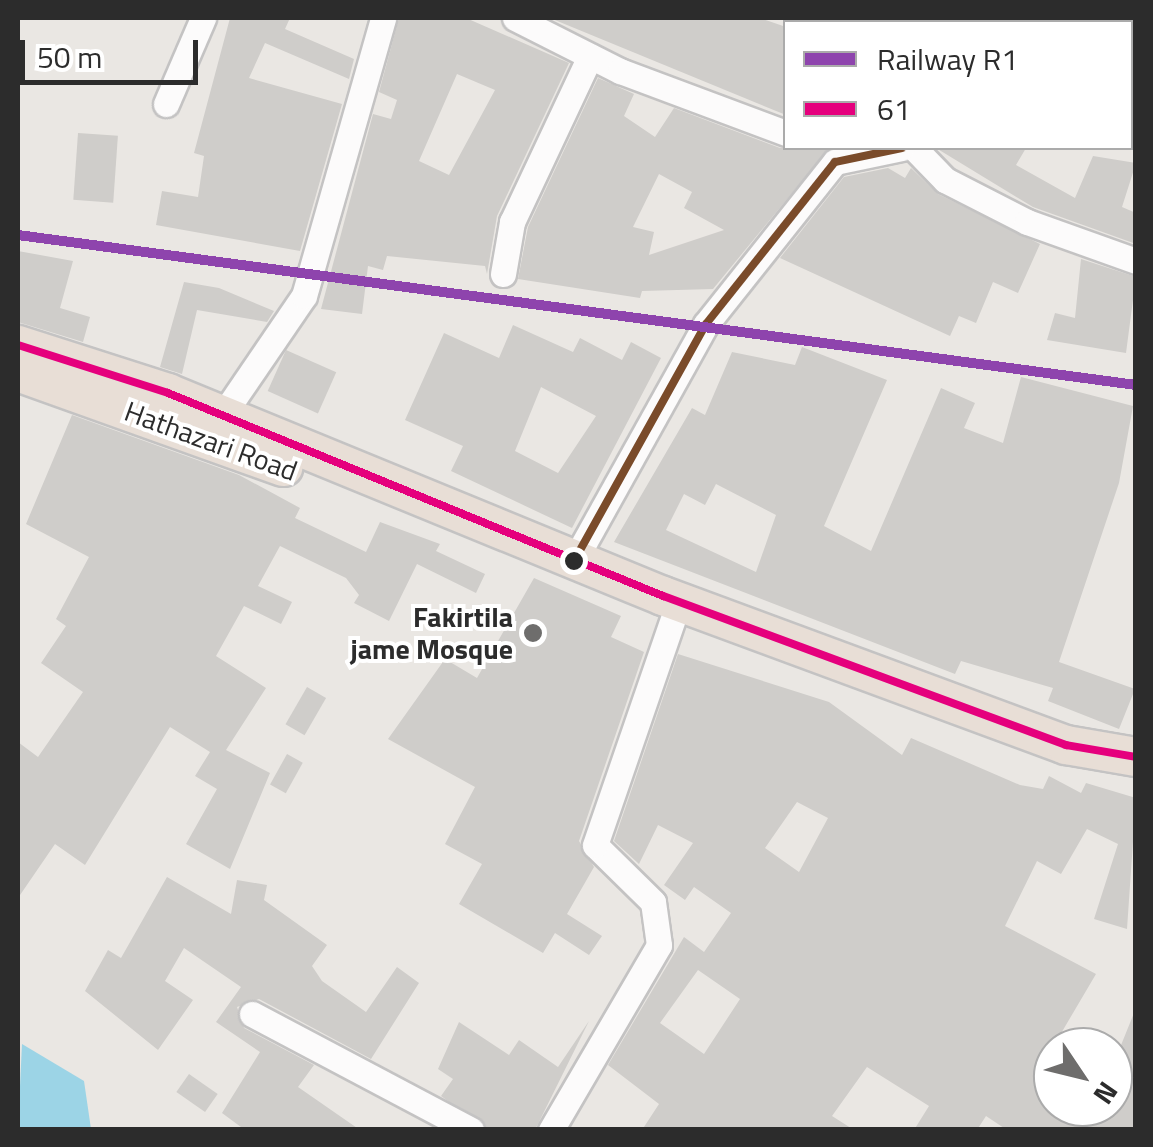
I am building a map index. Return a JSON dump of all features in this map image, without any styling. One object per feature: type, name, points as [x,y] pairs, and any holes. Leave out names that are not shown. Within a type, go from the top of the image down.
[{"type":"highway","name":"Hathazari Road","points":[[18,345],[222,416],[574,561],[1066,746],[1136,757]]},
{"type":"highway","name":"Hathazari Road","points":[[18,372],[1038,757],[1136,778]]},
{"type":"street","points":[[166,104],[203,18]]},
{"type":"street","points":[[222,416],[304,296],[383,18]]},
{"type":"street","points":[[515,18],[590,56],[783,132]]},
{"type":"street","points":[[503,274],[517,209],[590,56]]},
{"type":"street","points":[[830,150],[858,160]]},
{"type":"street","points":[[574,561],[706,324],[834,162],[895,150]]},
{"type":"street","points":[[916,150],[946,180],[1027,222],[1136,261]]},
{"type":"street","points":[[552,1130],[659,945],[652,902],[595,845],[673,619]]},
{"type":"street","points":[[252,1014],[472,1130]]},
{"type":"water","points":[[22,1044],[84,1081],[91,1129],[18,1129]]},
{"type":"building","points":[[230,18],[290,18],[285,29],[354,59],[349,79],[265,43],[249,78],[342,104],[300,251],[156,225],[162,191],[198,197],[204,156],[194,153]]},
{"type":"building","points":[[399,18],[466,18],[569,63],[497,216],[487,274],[485,266],[387,256],[383,270],[368,266],[362,314],[321,309],[373,114],[391,119],[397,100],[379,92]],"holes":[[[457,74],[495,90],[449,175],[419,161]]]},
{"type":"building","points":[[550,18],[760,18],[783,26],[783,114]]},
{"type":"building","points":[[598,78],[634,94],[624,116],[655,137],[674,108],[783,150],[827,150],[713,289],[642,291],[640,298],[518,279],[528,227]],"holes":[[[659,174],[692,192],[684,208],[724,230],[649,255],[654,232],[633,227]]]},
{"type":"building","points":[[78,133],[118,136],[113,203],[73,200]]},
{"type":"building","points":[[939,150],[1025,150],[1016,165],[1075,198],[1093,156],[1136,163],[1122,207],[1136,213],[1136,244],[1033,207]]},
{"type":"building","points":[[888,168],[905,178],[911,168],[938,194],[1040,244],[1018,293],[993,282],[976,323],[959,316],[950,336],[780,258],[844,177]]},
{"type":"building","points":[[18,251],[73,261],[60,308],[90,317],[83,342],[18,322]]},
{"type":"building","points":[[1081,259],[1136,277],[1126,353],[1047,340],[1055,313],[1075,318]]},
{"type":"building","points":[[184,282],[219,288],[274,311],[267,322],[197,310],[182,374],[160,367]]},
{"type":"building","points":[[513,325],[573,352],[580,338],[622,360],[631,342],[661,358],[572,528],[451,471],[463,446],[405,420],[444,333],[499,358]],"holes":[[[541,387],[596,416],[558,473],[515,451]]]},
{"type":"building","points":[[802,347],[887,380],[824,526],[871,551],[941,388],[975,403],[964,428],[1003,443],[1021,377],[1133,406],[1119,483],[1059,662],[1135,689],[1119,729],[1048,701],[1053,688],[961,661],[955,674],[614,542],[692,408],[705,415],[732,352],[795,365]],"holes":[[[716,484],[776,515],[756,572],[666,530],[684,494],[705,505]]]},
{"type":"building","points":[[286,350],[336,372],[318,413],[268,391]]},
{"type":"building","points":[[72,415],[239,475],[300,508],[295,518],[366,552],[380,522],[440,544],[436,551],[485,574],[476,593],[417,564],[389,621],[354,603],[359,595],[346,578],[280,546],[258,586],[292,602],[281,624],[244,606],[216,656],[266,688],[226,750],[270,773],[230,869],[186,844],[217,789],[195,776],[210,752],[170,727],[85,865],[55,844],[18,898],[18,742],[38,757],[83,692],[41,663],[66,626],[56,619],[89,557],[26,524]]},
{"type":"building","points":[[534,578],[621,616],[611,637],[644,652],[579,841],[594,867],[567,914],[602,936],[589,955],[555,933],[543,953],[459,904],[482,864],[445,844],[475,787],[388,739],[445,659],[477,678]]},
{"type":"building","points":[[678,654],[829,702],[902,755],[911,738],[1020,785],[1043,789],[1049,776],[1081,793],[1086,783],[1136,798],[1127,929],[1094,919],[1118,844],[1087,829],[1061,874],[1037,861],[1005,926],[1096,974],[1065,1027],[1033,1027],[1033,1127],[1133,1127],[1133,1027],[1128,1027],[1136,1008],[1136,1130],[1007,1130],[986,1116],[977,1130],[914,1130],[929,1106],[867,1067],[832,1116],[854,1130],[642,1130],[659,1104],[608,1065],[684,937],[704,952],[731,913],[694,887],[685,900],[664,885],[693,843],[658,825],[639,864],[614,841]],"holes":[[[797,802],[828,818],[799,872],[765,848]],[[698,970],[740,999],[704,1054],[660,1023]]]},
{"type":"building","points":[[307,687],[326,698],[305,735],[286,724]]},
{"type":"building","points":[[287,754],[303,763],[286,793],[270,785]]},
{"type":"building","points":[[167,877],[231,914],[237,880],[267,885],[264,900],[327,945],[312,966],[322,981],[366,1012],[397,967],[419,983],[371,1059],[259,999],[237,1007],[244,1028],[314,1065],[298,1087],[360,1130],[245,1130],[222,1113],[260,1052],[216,1022],[241,987],[184,948],[165,981],[193,1000],[158,1050],[85,991],[108,950],[121,958]]},
{"type":"building","points":[[589,1021],[535,1130],[487,1130],[441,1096],[453,1079],[438,1069],[459,1022],[509,1055],[519,1040],[558,1067]]},
{"type":"building","points":[[189,1074],[218,1094],[205,1112],[176,1092]]},
{"type":"rail line","name":"R1","points":[[18,235],[1136,385]]},
{"type":"transit line","points":[[574,561],[706,324],[835,162],[892,150]]},
{"type":"transit line","name":"61","points":[[18,345],[168,393],[663,596],[1066,745],[1136,757]]},
{"type":"place","name":"Fakirtila jame Mosque","points":[[533,633]]}]
